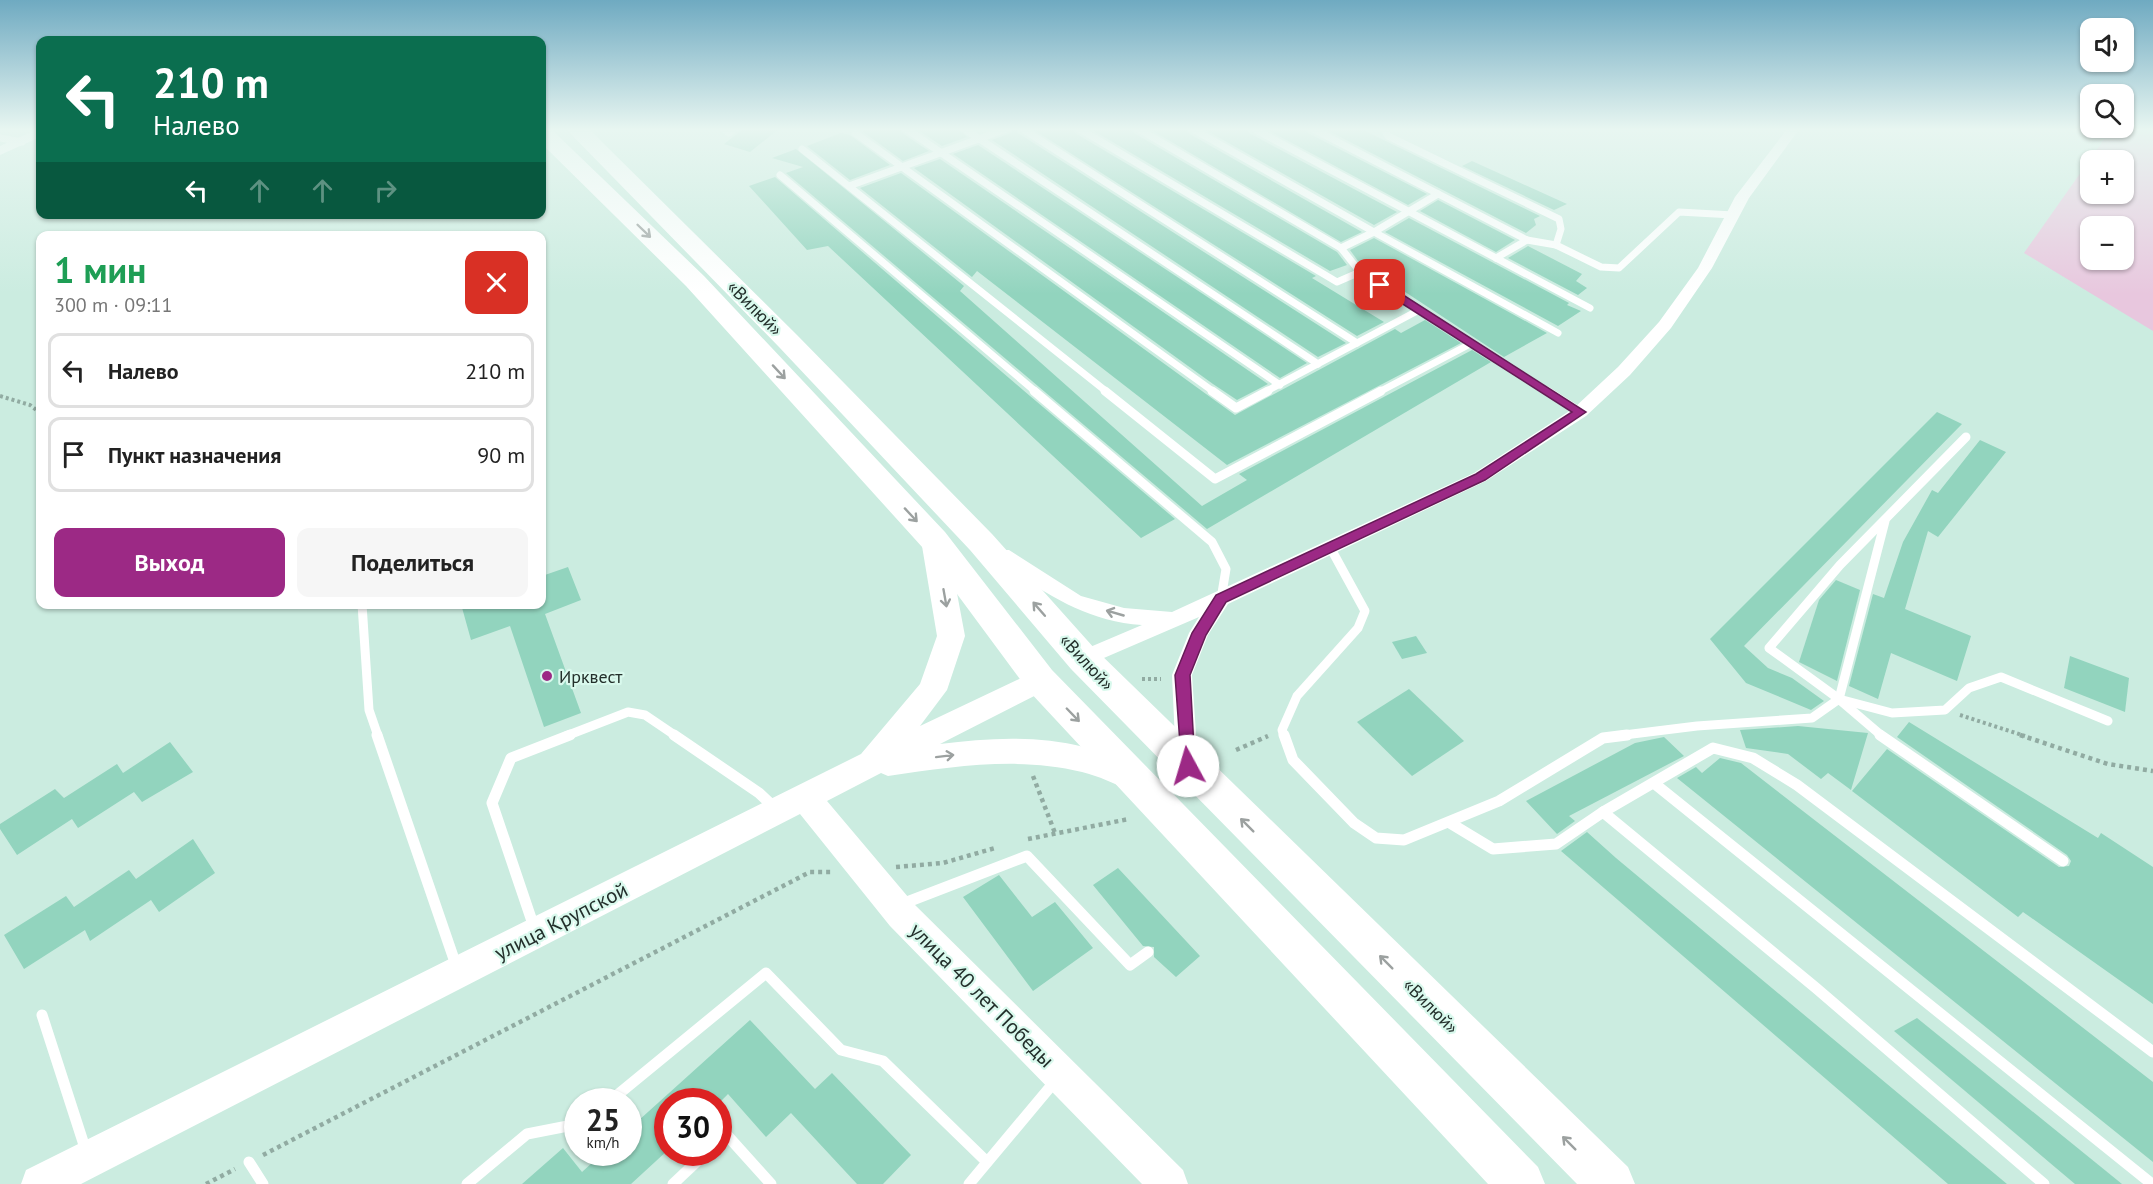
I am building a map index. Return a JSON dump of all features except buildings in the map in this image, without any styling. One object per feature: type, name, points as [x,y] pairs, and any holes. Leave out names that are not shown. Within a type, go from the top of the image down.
[{"type":"highway","name":"«Вилюй»","points":[[595,183],[695,281],[934,540],[1040,680],[1521,1184]]},
{"type":"highway","name":"«Вилюй»","points":[[631,183],[788,341],[981,542],[1083,659],[1188,766],[1611,1184]]},
{"type":"highway","name":"улица Крупской","points":[[1040,680],[1083,659]]},
{"type":"main road","points":[[866,765],[933,690],[951,636],[934,540]]},
{"type":"main road","name":"улица Крупской","points":[[40,1184],[866,765],[1040,680]]},
{"type":"main road","points":[[866,765],[983,752],[1039,751],[1083,759],[1136,780]]},
{"type":"main road","name":"улица 40 лет Победы","points":[[792,804],[864,871],[895,907],[1170,1182]]},
{"type":"street","points":[[1083,659],[1221,599],[1480,477],[1580,412],[1624,371],[1665,325],[1705,268],[1742,197],[1752,183]]},
{"type":"street","points":[[981,542],[1074,601],[1124,616],[1173,620]]},
{"type":"street","points":[[1188,766],[1182,675],[1199,633],[1221,599]]},
{"type":"lane","points":[[790,183],[1212,542],[1226,569],[1221,599]]},
{"type":"lane","points":[[846,183],[1215,479],[1472,343]]},
{"type":"lane","points":[[849,186],[857,183]]},
{"type":"lane","points":[[925,183],[1236,408],[1419,310]]},
{"type":"lane","points":[[985,183],[1280,385]]},
{"type":"lane","points":[[1046,183],[1318,364]]},
{"type":"lane","points":[[1108,183],[1357,343]]},
{"type":"lane","points":[[1171,183],[1337,282],[1360,272]]},
{"type":"lane","points":[[1231,183],[1341,248],[1360,272],[1580,412]]},
{"type":"lane","points":[[1288,183],[1558,333]]},
{"type":"lane","points":[[1357,183],[1590,308]]},
{"type":"lane","points":[[1417,183],[1527,240],[1556,245],[1601,267],[1619,268],[1679,212],[1732,215]]},
{"type":"lane","points":[[1485,183],[1559,219],[1561,229],[1556,245]]},
{"type":"lane","points":[[1341,248],[1374,232],[1438,194]]},
{"type":"lane","points":[[1496,258],[1527,240]]},
{"type":"lane","points":[[1966,438],[1840,565],[1769,648],[1839,699],[1886,739],[2063,861]]},
{"type":"lane","points":[[1330,547],[1365,611],[1358,628],[1297,696],[1282,730],[1293,760],[1354,823],[1376,838],[1404,840],[1499,801],[1603,738],[1697,726],[1812,718],[1839,699],[1885,519]]},
{"type":"lane","points":[[362,609],[369,710],[458,973]]},
{"type":"lane","points":[[1839,699],[1892,712],[1945,710],[1969,688],[2001,677],[2108,721]]},
{"type":"lane","points":[[536,934],[492,803],[511,758],[628,712],[645,715],[759,793],[792,804]]},
{"type":"lane","points":[[1450,823],[1493,849],[1556,844],[1603,812],[1655,784],[1713,748],[1753,758],[1797,785],[2153,1052]]},
{"type":"lane","points":[[1655,784],[2152,1184]]},
{"type":"lane","points":[[1603,812],[1816,988],[2044,1184]]},
{"type":"lane","points":[[895,907],[1026,856],[1130,965],[1148,951]]},
{"type":"lane","points":[[626,1088],[766,973],[841,1050],[883,1061],[987,1162]]},
{"type":"lane","points":[[42,1015],[89,1160]]},
{"type":"lane","points":[[969,1184],[1061,1073]]},
{"type":"lane","points":[[467,1184],[527,1134],[564,1127]]},
{"type":"lane","points":[[732,1141],[771,1184]]},
{"type":"lane","points":[[249,1162],[263,1184]]},
{"type":"lane","points":[[673,1184],[692,1166]]},
{"type":"path","points":[[0,396],[30,405],[36,410]]},
{"type":"path","points":[[1945,710],[2108,764],[2153,771]]},
{"type":"path","points":[[1236,750],[1282,730]]},
{"type":"path","points":[[1023,840],[1129,819]]},
{"type":"path","points":[[206,1184],[810,872],[864,871],[943,863],[1000,847]]},
{"type":"shaded area","points":[[2073,183],[2080,183],[2080,204],[2134,204],[2134,183],[2153,183],[2153,331],[2024,253]]},
{"type":"place","name":"Ирквест","points":[[547,676]]},
{"type":"route","points":[[1188,766],[1182,675],[1199,633],[1221,599],[1480,477],[1580,412],[1380,285]]}]
